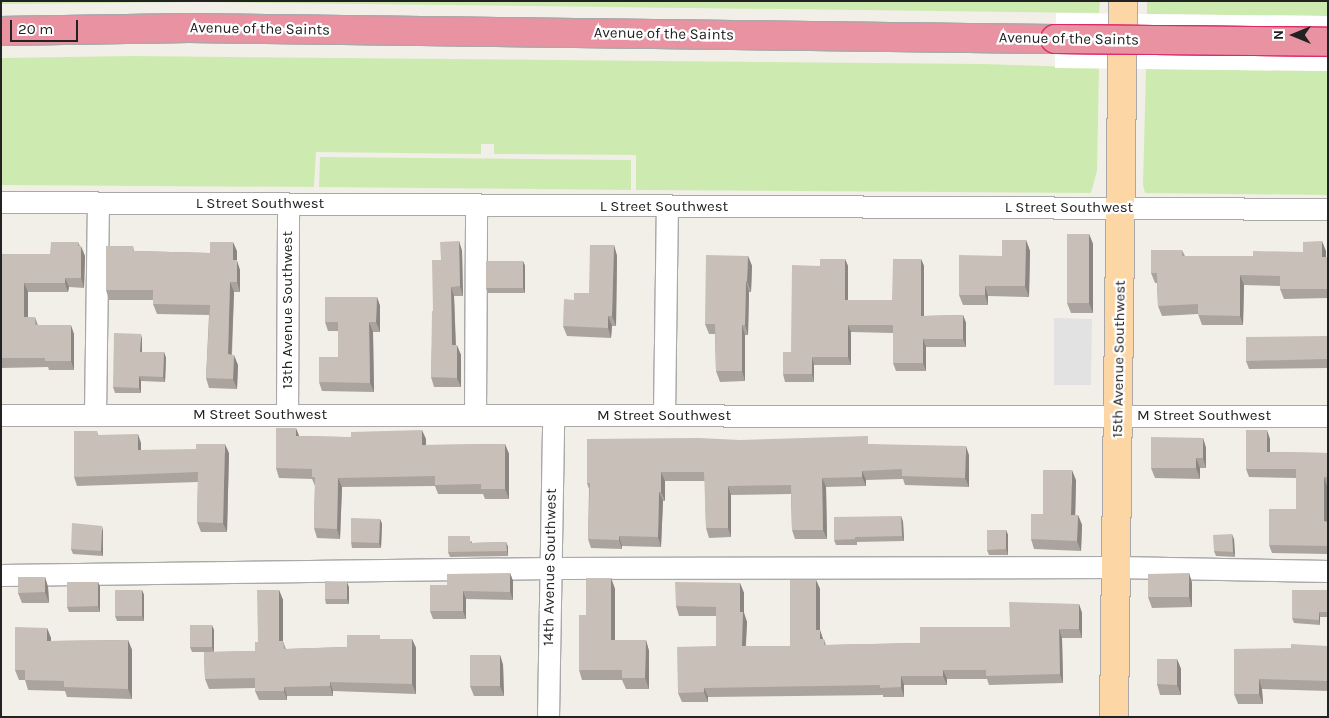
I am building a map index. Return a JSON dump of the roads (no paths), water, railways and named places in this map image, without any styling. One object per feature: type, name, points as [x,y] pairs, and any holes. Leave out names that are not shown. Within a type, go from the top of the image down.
[{"type":"highway","name":"Avenue of the Saints","points":[[1,31],[189,28],[1328,42]]},
{"type":"main road","name":"15th Avenue Southwest","points":[[1114,717],[1123,1]]},
{"type":"street","name":"L Street Southwest","points":[[1,202],[1328,209]]},
{"type":"street","points":[[95,415],[98,203]]},
{"type":"street","name":"13th Avenue Southwest","points":[[287,415],[288,204]]},
{"type":"street","points":[[475,415],[476,206]]},
{"type":"street","points":[[664,415],[667,206]]},
{"type":"street","name":"M Street Southwest","points":[[1,415],[475,415],[554,417],[664,415],[1328,416]]},
{"type":"street","name":"14th Avenue Southwest","points":[[548,717],[554,417]]},
{"type":"street","points":[[1,575],[550,568],[1116,567],[1328,571]]}]
